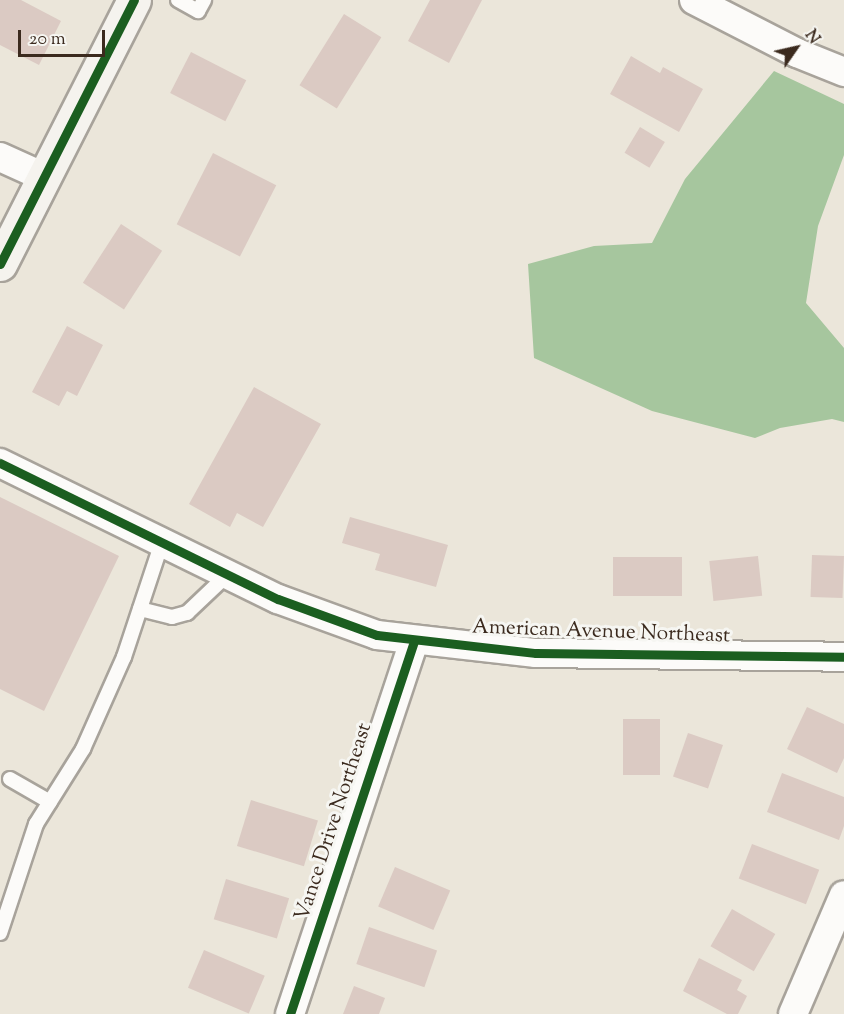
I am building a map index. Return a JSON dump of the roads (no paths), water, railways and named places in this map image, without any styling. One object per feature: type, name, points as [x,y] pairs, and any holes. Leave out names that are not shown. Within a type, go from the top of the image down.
[{"type":"main road","points":[[0,264],[134,0]]},
{"type":"street","points":[[694,0],[797,53],[844,72]]},
{"type":"street","points":[[0,157],[44,177]]},
{"type":"street","name":"American Avenue Northeast","points":[[0,463],[278,599],[377,635],[414,642],[536,653],[844,657]]},
{"type":"street","name":"Vance Drive Northeast","points":[[290,1014],[414,642]]},
{"type":"street","points":[[793,1014],[844,895]]},
{"type":"lane","points":[[178,0],[198,11],[204,0]]},
{"type":"lane","points":[[0,933],[32,834],[83,750],[124,657],[162,542]]},
{"type":"lane","points":[[140,609],[172,617],[188,613],[227,575]]},
{"type":"lane","points":[[10,779],[50,802]]}]
